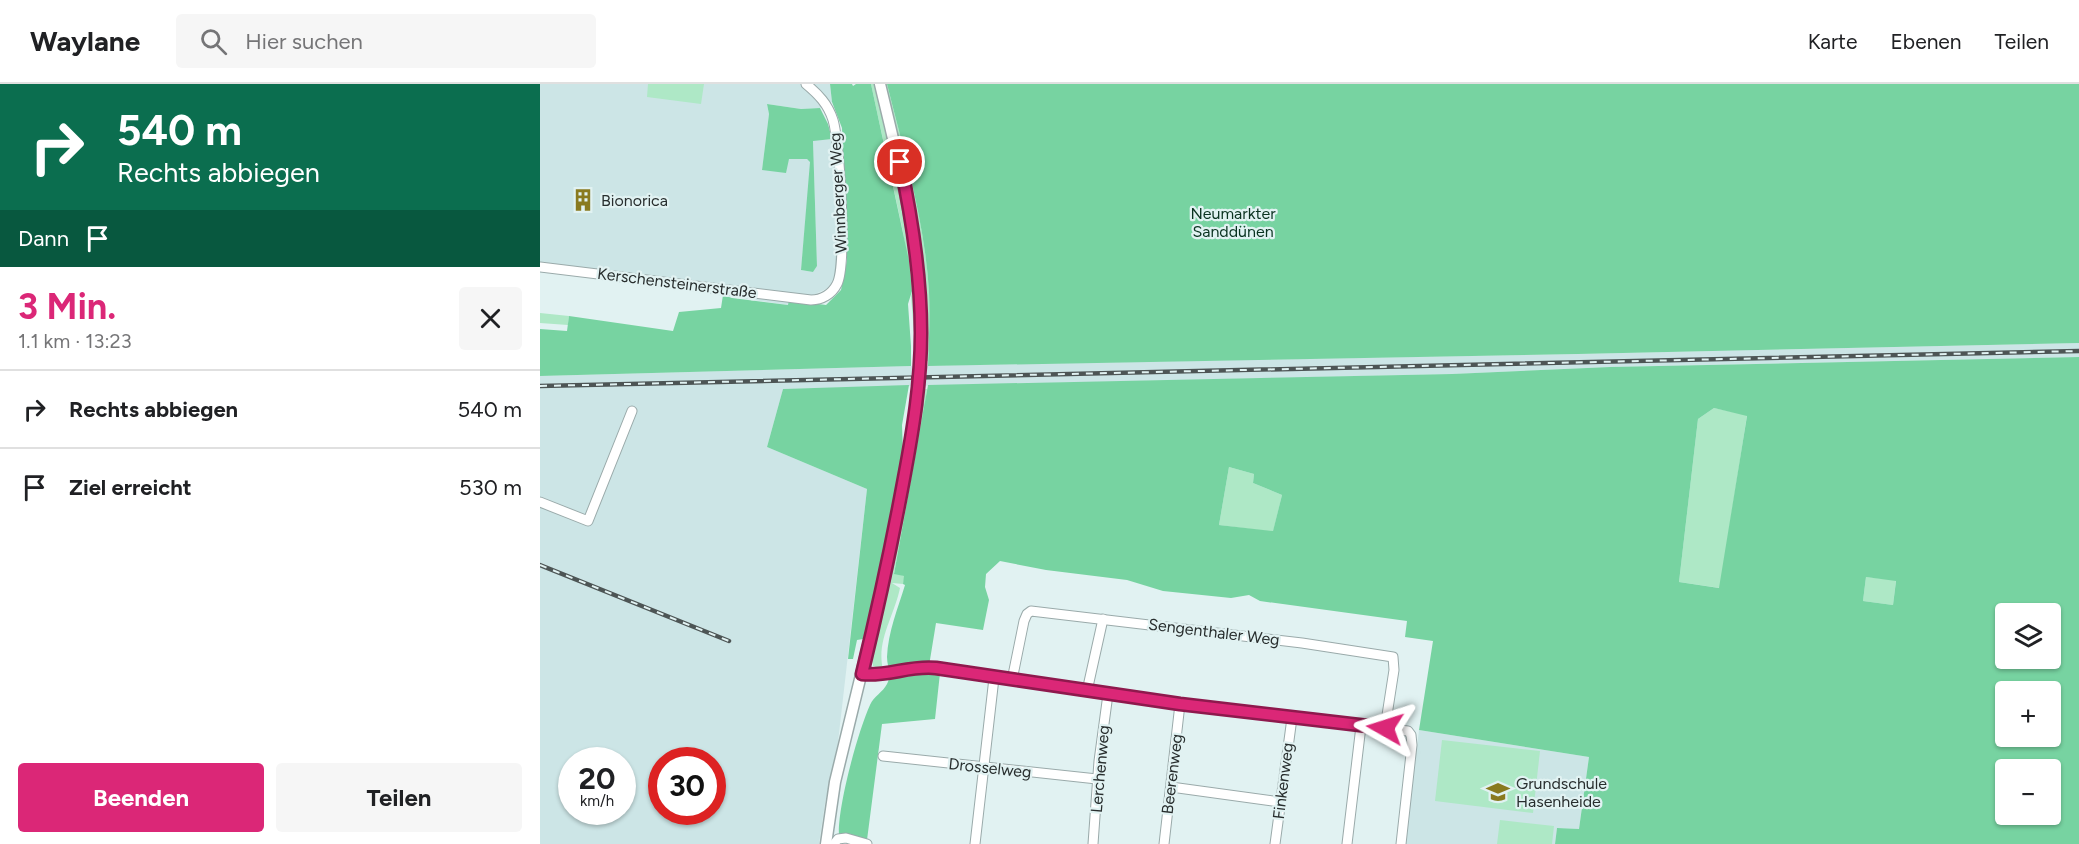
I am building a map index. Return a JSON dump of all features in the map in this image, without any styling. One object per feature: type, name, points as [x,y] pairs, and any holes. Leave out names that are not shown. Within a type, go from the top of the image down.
[{"type":"main road","points":[[826,844],[835,782],[887,568],[917,405],[921,305],[914,232],[902,171],[880,84]]},
{"type":"street","name":"Winnberger Weg","points":[[806,84],[824,101],[834,121],[842,231],[842,263],[839,280],[831,292],[815,300]]},
{"type":"street","name":"Kerschensteinerstraße","points":[[540,267],[815,300]]},
{"type":"street","points":[[540,502],[588,521],[632,411]]},
{"type":"street","name":"Sengenthaler Weg","points":[[1012,680],[1024,621],[1031,611],[1345,649],[1387,655],[1394,659],[1385,728]]},
{"type":"street","points":[[1087,690],[1103,619]]},
{"type":"street","points":[[862,674],[877,675],[921,667],[1180,704],[1406,730],[1411,733],[1412,745],[1401,844]]},
{"type":"street","points":[[975,844],[994,678]]},
{"type":"street","name":"Lerchenweg","points":[[1093,844],[1097,779],[1108,694]]},
{"type":"street","name":"Beerenweg","points":[[1164,844],[1180,704]]},
{"type":"street","name":"Finkenweg","points":[[1275,844],[1292,718]]},
{"type":"street","points":[[1347,844],[1361,726]]},
{"type":"street","name":"Drosselweg","points":[[883,756],[1097,779]]},
{"type":"street","points":[[1170,788],[1280,802]]},
{"type":"street","points":[[836,842],[846,838],[867,844]]},
{"type":"shaded area","points":[[540,84],[830,84],[832,102],[820,108],[801,109],[767,104],[769,114],[762,170],[789,159],[807,159],[811,162],[801,270],[813,272],[817,266],[813,140],[832,139],[839,256],[836,276],[828,288],[803,303],[789,305],[540,270]]},
{"type":"shaded area","points":[[2079,343],[2079,357],[783,389],[767,447],[867,489],[838,742],[819,844],[540,844],[540,376],[911,366]]},
{"type":"shaded area","name":"Grundschule Hasenheide","points":[[1419,730],[1589,757],[1579,829],[1557,828],[1555,844],[1405,844]]},
{"type":"green space","points":[[648,84],[704,84],[701,104],[647,97]]},
{"type":"green space","points":[[830,84],[852,84],[853,86],[871,84],[909,261],[912,291],[908,304],[911,366],[540,376],[540,329],[567,331],[569,316],[673,331],[679,312],[721,308],[723,295],[788,305],[789,300],[826,305],[841,290],[847,260],[842,128],[832,102]]},
{"type":"green space","points":[[871,84],[875,84],[909,233],[915,289],[915,346],[912,291],[903,232]]},
{"type":"green space","points":[[884,84],[887,84],[907,161],[923,239],[929,292],[928,361],[926,361],[927,347],[925,347],[921,250],[916,217]]},
{"type":"green space","name":"Neumarkter Sanddünen","points":[[887,84],[2079,84],[2079,343],[928,366],[927,266],[913,187]]},
{"type":"green space","points":[[767,104],[801,109],[820,108],[828,124],[832,139],[813,141],[817,266],[813,272],[801,270],[810,162],[807,159],[789,159],[786,173],[762,170],[769,114]]},
{"type":"green space","points":[[540,313],[569,316],[568,325],[540,323]]},
{"type":"green space","points":[[2079,357],[2079,844],[1555,844],[1557,828],[1579,829],[1589,757],[1419,730],[1433,641],[1405,637],[1407,621],[1260,601],[1249,595],[1231,598],[1163,591],[1127,580],[1046,570],[1000,561],[986,574],[985,587],[989,600],[983,630],[936,623],[928,672],[940,673],[935,719],[882,724],[867,840],[851,835],[839,836],[841,807],[860,732],[870,705],[885,687],[889,677],[887,657],[889,638],[905,585],[903,584],[904,576],[894,574],[928,385],[1452,374],[1610,367]],"holes":[[[1714,408],[1747,416],[1719,588],[1679,582],[1698,419]],[[1229,467],[1254,474],[1253,483],[1282,495],[1273,531],[1219,525]],[[1866,577],[1896,581],[1893,605],[1863,601]]]},
{"type":"green space","points":[[909,385],[902,425],[903,453],[876,588],[863,639],[857,640],[853,659],[848,659],[867,489],[767,447],[783,389]]},
{"type":"green space","points":[[924,389],[927,389],[925,406],[894,573],[905,576],[903,584],[892,583],[900,588],[884,639],[881,659],[883,670],[873,666],[872,660],[894,559]]},
{"type":"green space","points":[[1714,408],[1747,415],[1720,588],[1679,582],[1698,419]]},
{"type":"green space","points":[[1229,467],[1254,474],[1253,483],[1282,495],[1273,532],[1219,525]]},
{"type":"green space","points":[[1866,577],[1896,580],[1893,605],[1863,601]]},
{"type":"green space","points":[[1442,740],[1540,751],[1533,813],[1435,801]]},
{"type":"green space","points":[[1500,820],[1554,826],[1552,844],[1497,844]]},
{"type":"railway","points":[[540,386],[2079,351]]},
{"type":"railway","points":[[540,565],[729,641]]},
{"type":"place","name":"Bionorica","points":[[583,200]]},
{"type":"place","name":"Grundschule Hasenheide","points":[[1498,792]]},
{"type":"route","points":[[900,162],[914,232],[918,268],[921,305],[920,368],[917,405],[902,489],[887,568],[862,674],[877,675],[921,667],[936,668],[1180,704],[1385,728]]}]
